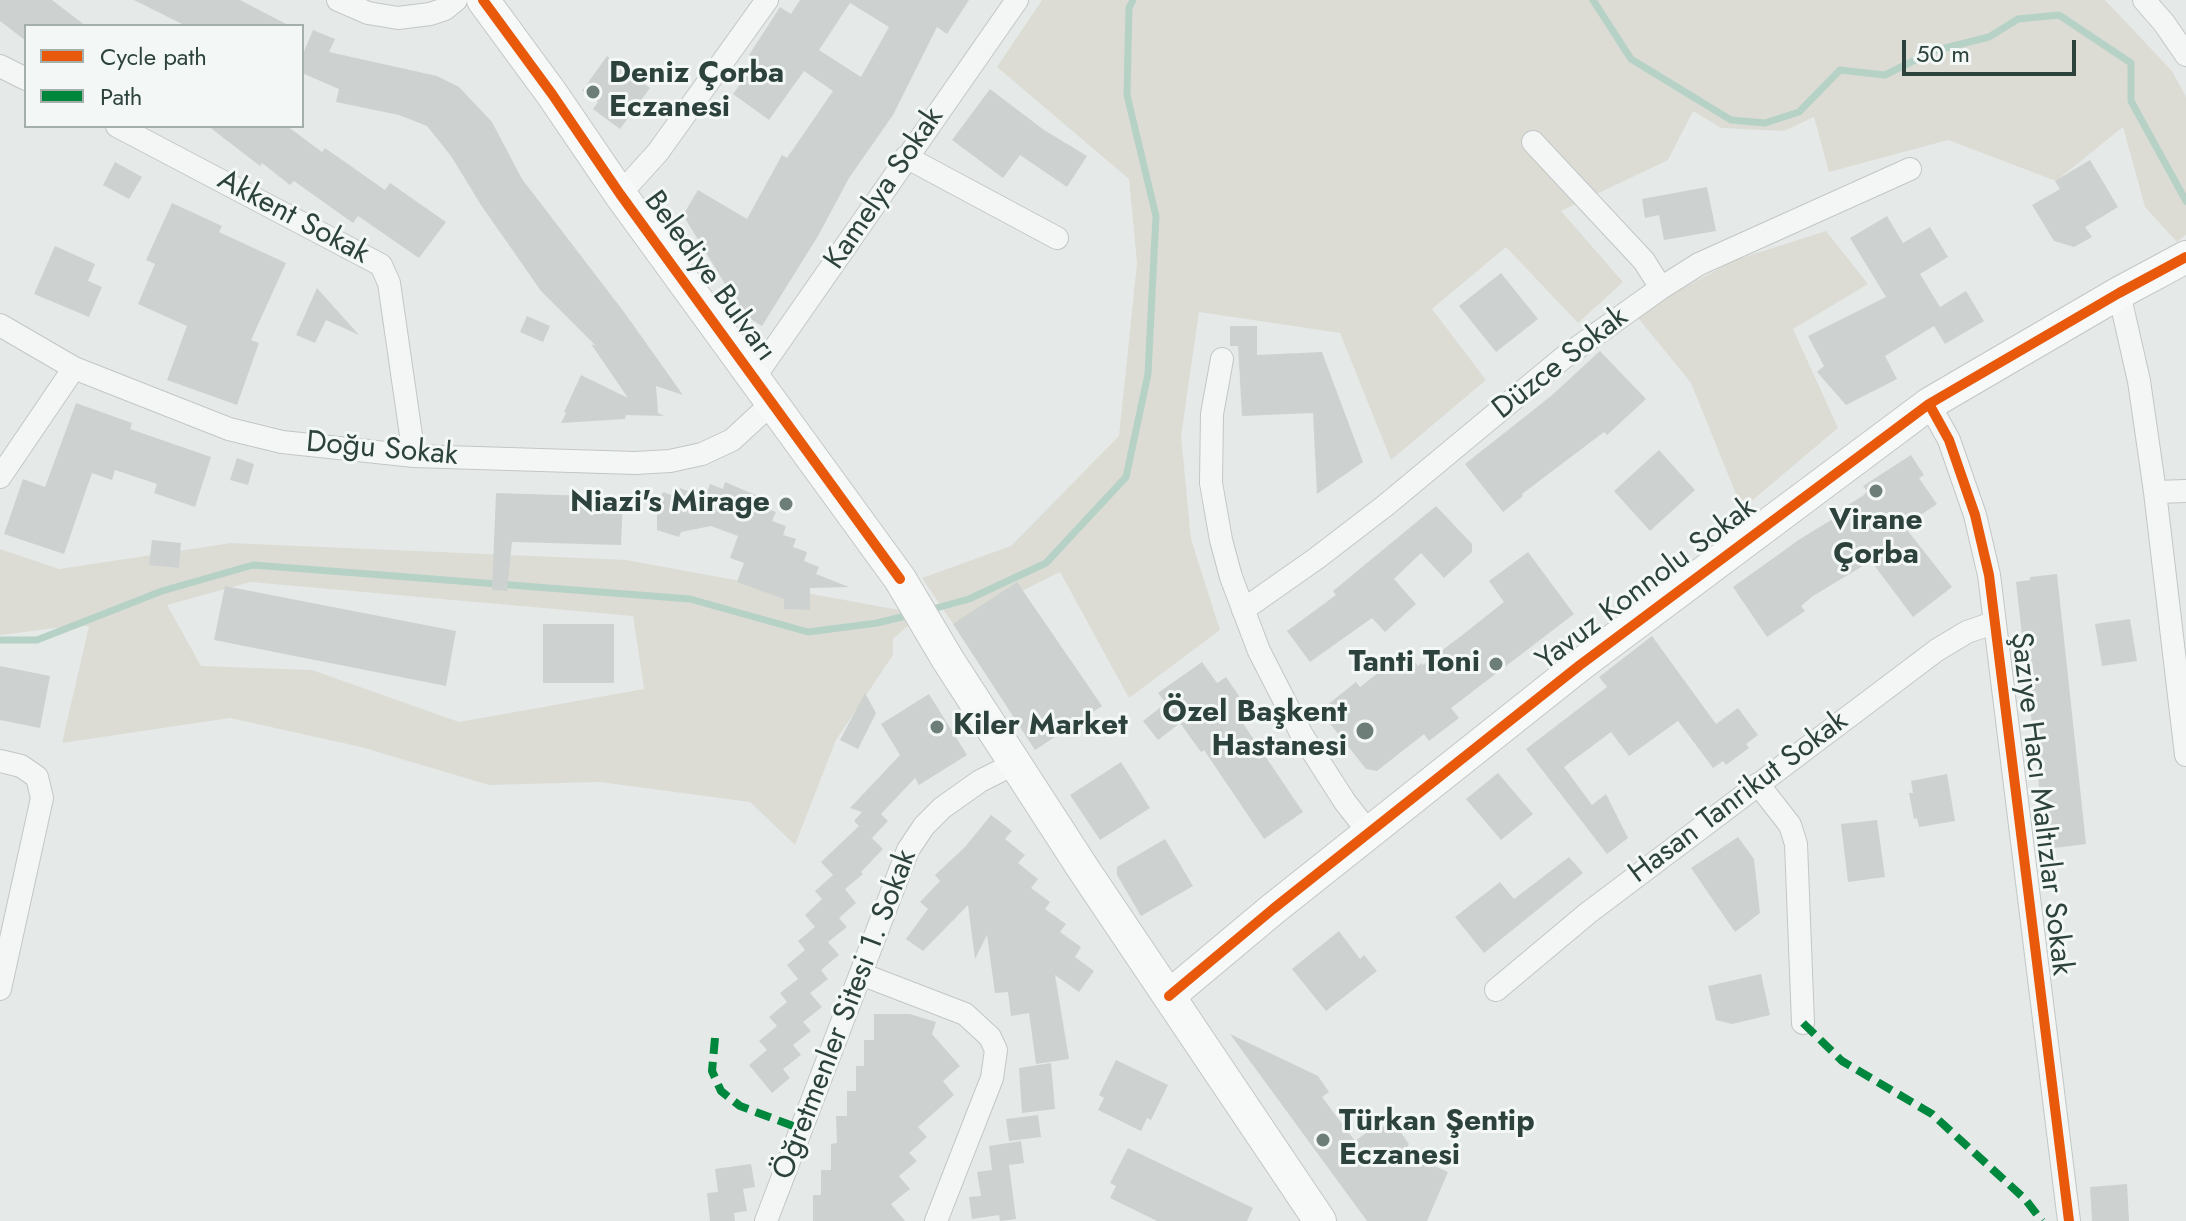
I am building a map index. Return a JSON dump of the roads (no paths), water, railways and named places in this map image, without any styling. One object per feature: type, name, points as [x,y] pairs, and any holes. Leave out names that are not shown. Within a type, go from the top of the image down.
[{"type":"main road","name":"Belediye Bulvarı","points":[[483,0],[900,579],[1016,763],[1320,1221]]},
{"type":"main road","name":"Yavuz Konnolu Sokak","points":[[1169,996],[1273,909],[1580,665],[1929,404],[2186,257]]},
{"type":"street","points":[[338,0],[368,13],[398,18],[430,14],[445,9],[456,0]]},
{"type":"street","points":[[620,194],[658,152],[767,0]]},
{"type":"street","name":"Kamelya Sokak","points":[[762,391],[906,157],[1017,0]]},
{"type":"street","points":[[2144,0],[2186,55]]},
{"type":"street","points":[[0,66],[24,78]]},
{"type":"street","name":"Akkent Sokak","points":[[121,128],[381,265],[387,273],[414,456]]},
{"type":"street","points":[[1533,142],[1644,261],[1661,288]]},
{"type":"street","points":[[906,157],[1057,238]]},
{"type":"street","name":"Düzce Sokak","points":[[1243,610],[1340,541],[1563,358],[1661,288],[1699,264],[1910,169]]},
{"type":"street","points":[[2119,293],[2139,381],[2186,755]]},
{"type":"street","name":"Doğu Sokak","points":[[0,325],[74,368],[192,416],[261,438],[414,456],[635,463],[670,461],[702,454],[732,440],[762,391]]},
{"type":"street","points":[[1222,359],[1212,414],[1211,483],[1221,540],[1259,651],[1302,735],[1370,834]]},
{"type":"street","points":[[0,477],[74,368]]},
{"type":"street","name":"Şaziye Hacı Maltızlar Sokak","points":[[1929,404],[1949,440],[1975,515],[1989,575],[2069,1221]]},
{"type":"street","points":[[2155,492],[2186,491]]},
{"type":"street","name":"Hasan Tanrikut Sokak","points":[[1496,990],[1599,904],[1937,650],[1967,632],[1993,623]]},
{"type":"street","points":[[0,761],[21,766],[37,777],[42,798],[0,989]]},
{"type":"street","name":"Öğretmenler Sitesi 1. Sokak","points":[[766,1221],[908,850],[924,826],[942,808],[980,781],[1016,763]]},
{"type":"street","points":[[1758,784],[1790,825],[1796,844],[1803,1023]]},
{"type":"street","points":[[861,974],[965,1014],[990,1037],[996,1050],[992,1078],[936,1221]]},
{"type":"waterway","points":[[929,610],[969,599],[1046,563],[1126,477],[1148,374],[1156,216],[1127,95],[1129,8],[1133,0]]},
{"type":"waterway","points":[[1593,0],[1631,59],[1731,120],[1765,123],[1799,112],[1840,70],[1885,75],[1933,51],[1989,37],[2018,19],[2059,15],[2131,63],[2131,101],[2186,201]]},
{"type":"waterway","points":[[0,640],[37,640],[162,591],[253,565],[690,599],[808,632],[877,623],[910,615]]},
{"type":"place","name":"Deniz Çorba Eczanesi","points":[[593,92]]},
{"type":"place","name":"Virane Çorba","points":[[1876,491]]},
{"type":"place","name":"Niazi's Mirage","points":[[786,504]]},
{"type":"place","name":"Tanti Toni","points":[[1496,664]]},
{"type":"place","name":"Kiler Market","points":[[937,727]]},
{"type":"place","name":"Özel Başkent Hastanesi","points":[[1365,731]]},
{"type":"place","name":"Türkan Şentip Eczanesi","points":[[1323,1140]]}]
